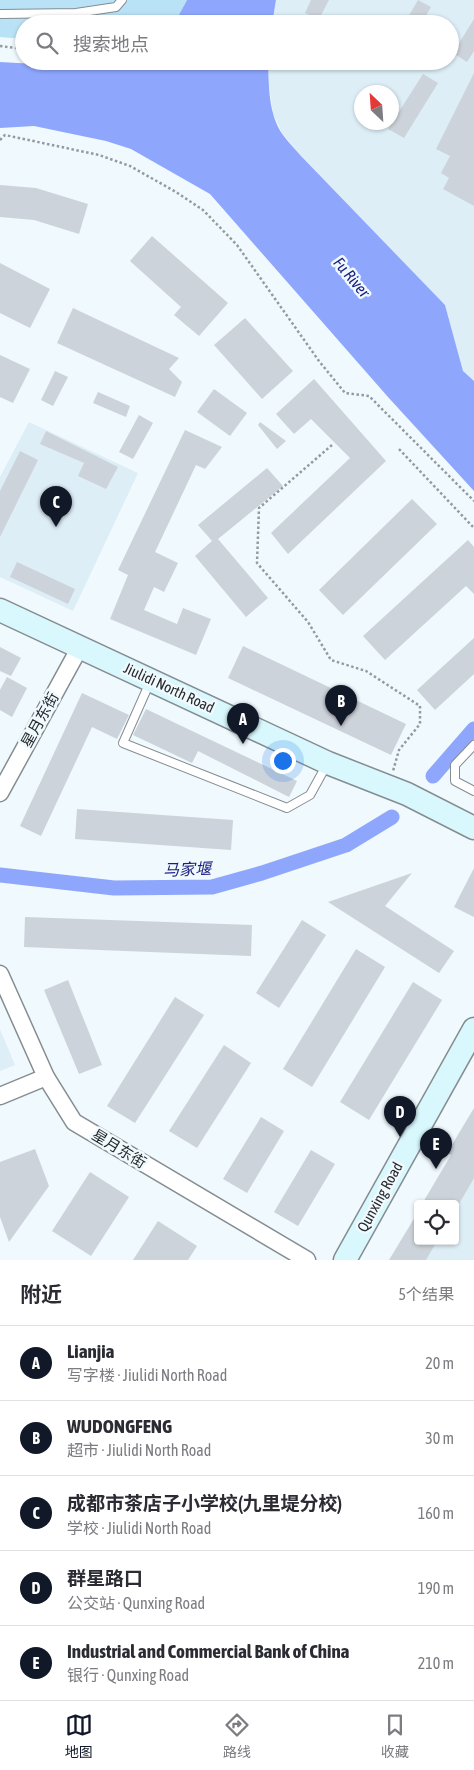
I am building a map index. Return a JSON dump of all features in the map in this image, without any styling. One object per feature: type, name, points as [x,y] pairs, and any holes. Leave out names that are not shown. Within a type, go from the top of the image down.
[{"type":"street","name":"Jiulidi North Road","points":[[0,610],[328,763],[407,794],[474,828]]},
{"type":"street","name":"星月东街","points":[[0,793],[80,647]]},
{"type":"street","name":"星月东街","points":[[0,974],[46,1077],[74,1122],[307,1260]]},
{"type":"street","name":"Qunxing Road","points":[[345,1260],[474,1029]]},
{"type":"street","points":[[0,1096],[46,1077]]},
{"type":"lane","points":[[0,14],[76,13],[116,7],[122,0]]},
{"type":"lane","points":[[151,680],[123,743],[286,808],[310,795],[328,763]]},
{"type":"lane","points":[[474,744],[455,765],[455,781],[474,791]]},
{"type":"path","points":[[0,46],[15,48]]},
{"type":"path","points":[[0,140],[5,134],[99,155],[130,166],[203,210],[237,245],[319,361],[345,393],[369,396],[474,501]]},
{"type":"path","points":[[332,445],[260,508],[257,563],[308,622],[331,660],[366,671],[420,706],[420,724],[400,750],[388,786]]},
{"type":"path","points":[[399,449],[474,528]]},
{"type":"shaded area","points":[[0,0],[187,0],[179,15],[15,15],[15,38],[0,37]]},
{"type":"shaded area","points":[[276,0],[474,0],[474,381],[463,371],[445,305],[301,156],[282,133],[273,113],[268,70],[459,70],[459,15],[274,15]]},
{"type":"shaded area","points":[[29,422],[138,473],[73,611],[0,577],[0,477]]},
{"type":"shaded area","points":[[0,1029],[15,1065],[0,1071]]},
{"type":"shaded area","points":[[474,1122],[474,1260],[390,1260],[414,1244],[459,1245],[459,1200],[456,1200]]},
{"type":"water","points":[[187,0],[276,0],[274,15],[179,15]]},
{"type":"water","name":"Fu River","points":[[0,62],[15,63],[15,70],[268,70],[269,89],[274,118],[283,135],[445,305],[463,371],[474,381],[474,491],[388,397],[210,194],[131,149],[106,141],[34,126],[0,128]]},
{"type":"building","points":[[311,0],[329,0],[321,15],[305,13]]},
{"type":"building","points":[[418,0],[431,7],[426,15],[409,15]]},
{"type":"building","points":[[474,19],[474,51],[467,62],[459,57],[459,43]]},
{"type":"building","points":[[474,73],[474,206],[443,189],[449,178],[441,173],[450,156],[436,149]]},
{"type":"building","points":[[423,74],[438,83],[404,138],[390,130],[399,130],[399,112]]},
{"type":"building","points":[[0,185],[36,188],[88,204],[79,234],[34,220],[0,217]]},
{"type":"building","points":[[152,236],[228,303],[199,336],[174,315],[181,307],[130,261]]},
{"type":"building","points":[[0,263],[50,289],[30,328],[0,313]]},
{"type":"building","points":[[73,308],[179,358],[169,369],[182,382],[175,397],[57,343]]},
{"type":"building","points":[[245,318],[293,371],[262,399],[214,345]]},
{"type":"building","points":[[0,355],[30,369],[13,403],[0,397]]},
{"type":"building","points":[[55,371],[68,377],[53,406],[41,400]]},
{"type":"building","points":[[314,379],[386,461],[288,554],[271,533],[350,458],[311,419],[294,434],[276,414]]},
{"type":"building","points":[[214,389],[247,413],[230,436],[197,412]]},
{"type":"building","points":[[98,392],[130,406],[126,417],[93,403]]},
{"type":"building","points":[[139,415],[153,423],[133,459],[119,452]]},
{"type":"building","points":[[260,422],[286,441],[277,449],[258,425]]},
{"type":"building","points":[[185,430],[222,447],[205,469],[196,465],[155,552],[178,563],[164,592],[154,587],[144,610],[177,624],[183,608],[211,619],[196,655],[110,619],[128,575],[118,570]]},
{"type":"building","points":[[46,431],[118,467],[106,489],[78,476],[84,463],[40,444]]},
{"type":"building","points":[[20,451],[38,460],[0,537],[0,491]]},
{"type":"building","points":[[267,468],[283,486],[218,539],[268,598],[246,617],[195,556],[212,541],[198,525]]},
{"type":"building","points":[[412,499],[437,524],[343,615],[319,590]]},
{"type":"building","points":[[468,540],[474,547],[474,594],[466,586],[385,660],[363,636]]},
{"type":"building","points":[[17,562],[75,589],[68,604],[10,577]]},
{"type":"building","points":[[474,638],[474,674],[435,710],[417,690]]},
{"type":"building","points":[[243,646],[406,724],[391,755],[228,678]]},
{"type":"building","points":[[0,647],[21,658],[11,676],[0,671]]},
{"type":"building","points":[[7,677],[27,688],[12,717],[0,710],[0,690]]},
{"type":"building","points":[[82,693],[129,715],[117,739],[92,727],[41,836],[20,826]]},
{"type":"building","points":[[146,709],[297,781],[289,797],[198,751],[192,763],[133,735]]},
{"type":"building","points":[[77,809],[233,820],[231,850],[75,839]]},
{"type":"building","points":[[474,868],[474,917],[454,907]]},
{"type":"building","points":[[412,873],[385,906],[454,951],[439,973],[328,902]]},
{"type":"building","points":[[25,917],[252,925],[251,956],[24,947]]},
{"type":"building","points":[[302,920],[326,935],[279,1008],[256,993]]},
{"type":"building","points":[[356,949],[385,967],[312,1087],[283,1069]]},
{"type":"building","points":[[68,980],[102,1065],[79,1074],[44,990]]},
{"type":"building","points":[[413,982],[442,1000],[369,1120],[340,1102]]},
{"type":"building","points":[[175,997],[204,1015],[135,1123],[107,1106]]},
{"type":"building","points":[[224,1045],[251,1063],[197,1148],[169,1131]]},
{"type":"building","points":[[474,1108],[474,1178],[459,1204],[459,1200],[424,1200],[451,1155],[447,1153]]},
{"type":"building","points":[[261,1117],[284,1131],[247,1193],[223,1179]]},
{"type":"building","points":[[35,1149],[49,1186],[9,1242],[0,1217],[0,1162]]},
{"type":"building","points":[[311,1150],[335,1164],[298,1226],[274,1212]]},
{"type":"building","points":[[90,1172],[129,1197],[91,1256],[52,1231]]},
{"type":"building","points":[[414,1219],[414,1245],[435,1245],[426,1260],[389,1260]]},
{"type":"building","points":[[158,1221],[197,1246],[188,1260],[133,1260]]},
{"type":"waterway","name":"马家堰","points":[[433,776],[474,729]]},
{"type":"waterway","name":"马家堰","points":[[0,875],[114,888],[212,887],[262,873],[346,845],[392,817]]},
{"type":"place","name":"成都市茶店子小学校(九里堤分校)","points":[[56,527]]},
{"type":"place","name":"WUDONGFENG","points":[[341,726]]},
{"type":"place","name":"Lianjia","points":[[243,744]]},
{"type":"place","name":"群星路口","points":[[400,1137]]},
{"type":"place","name":"Industrial and Commercial Bank of China","points":[[436,1169]]}]
